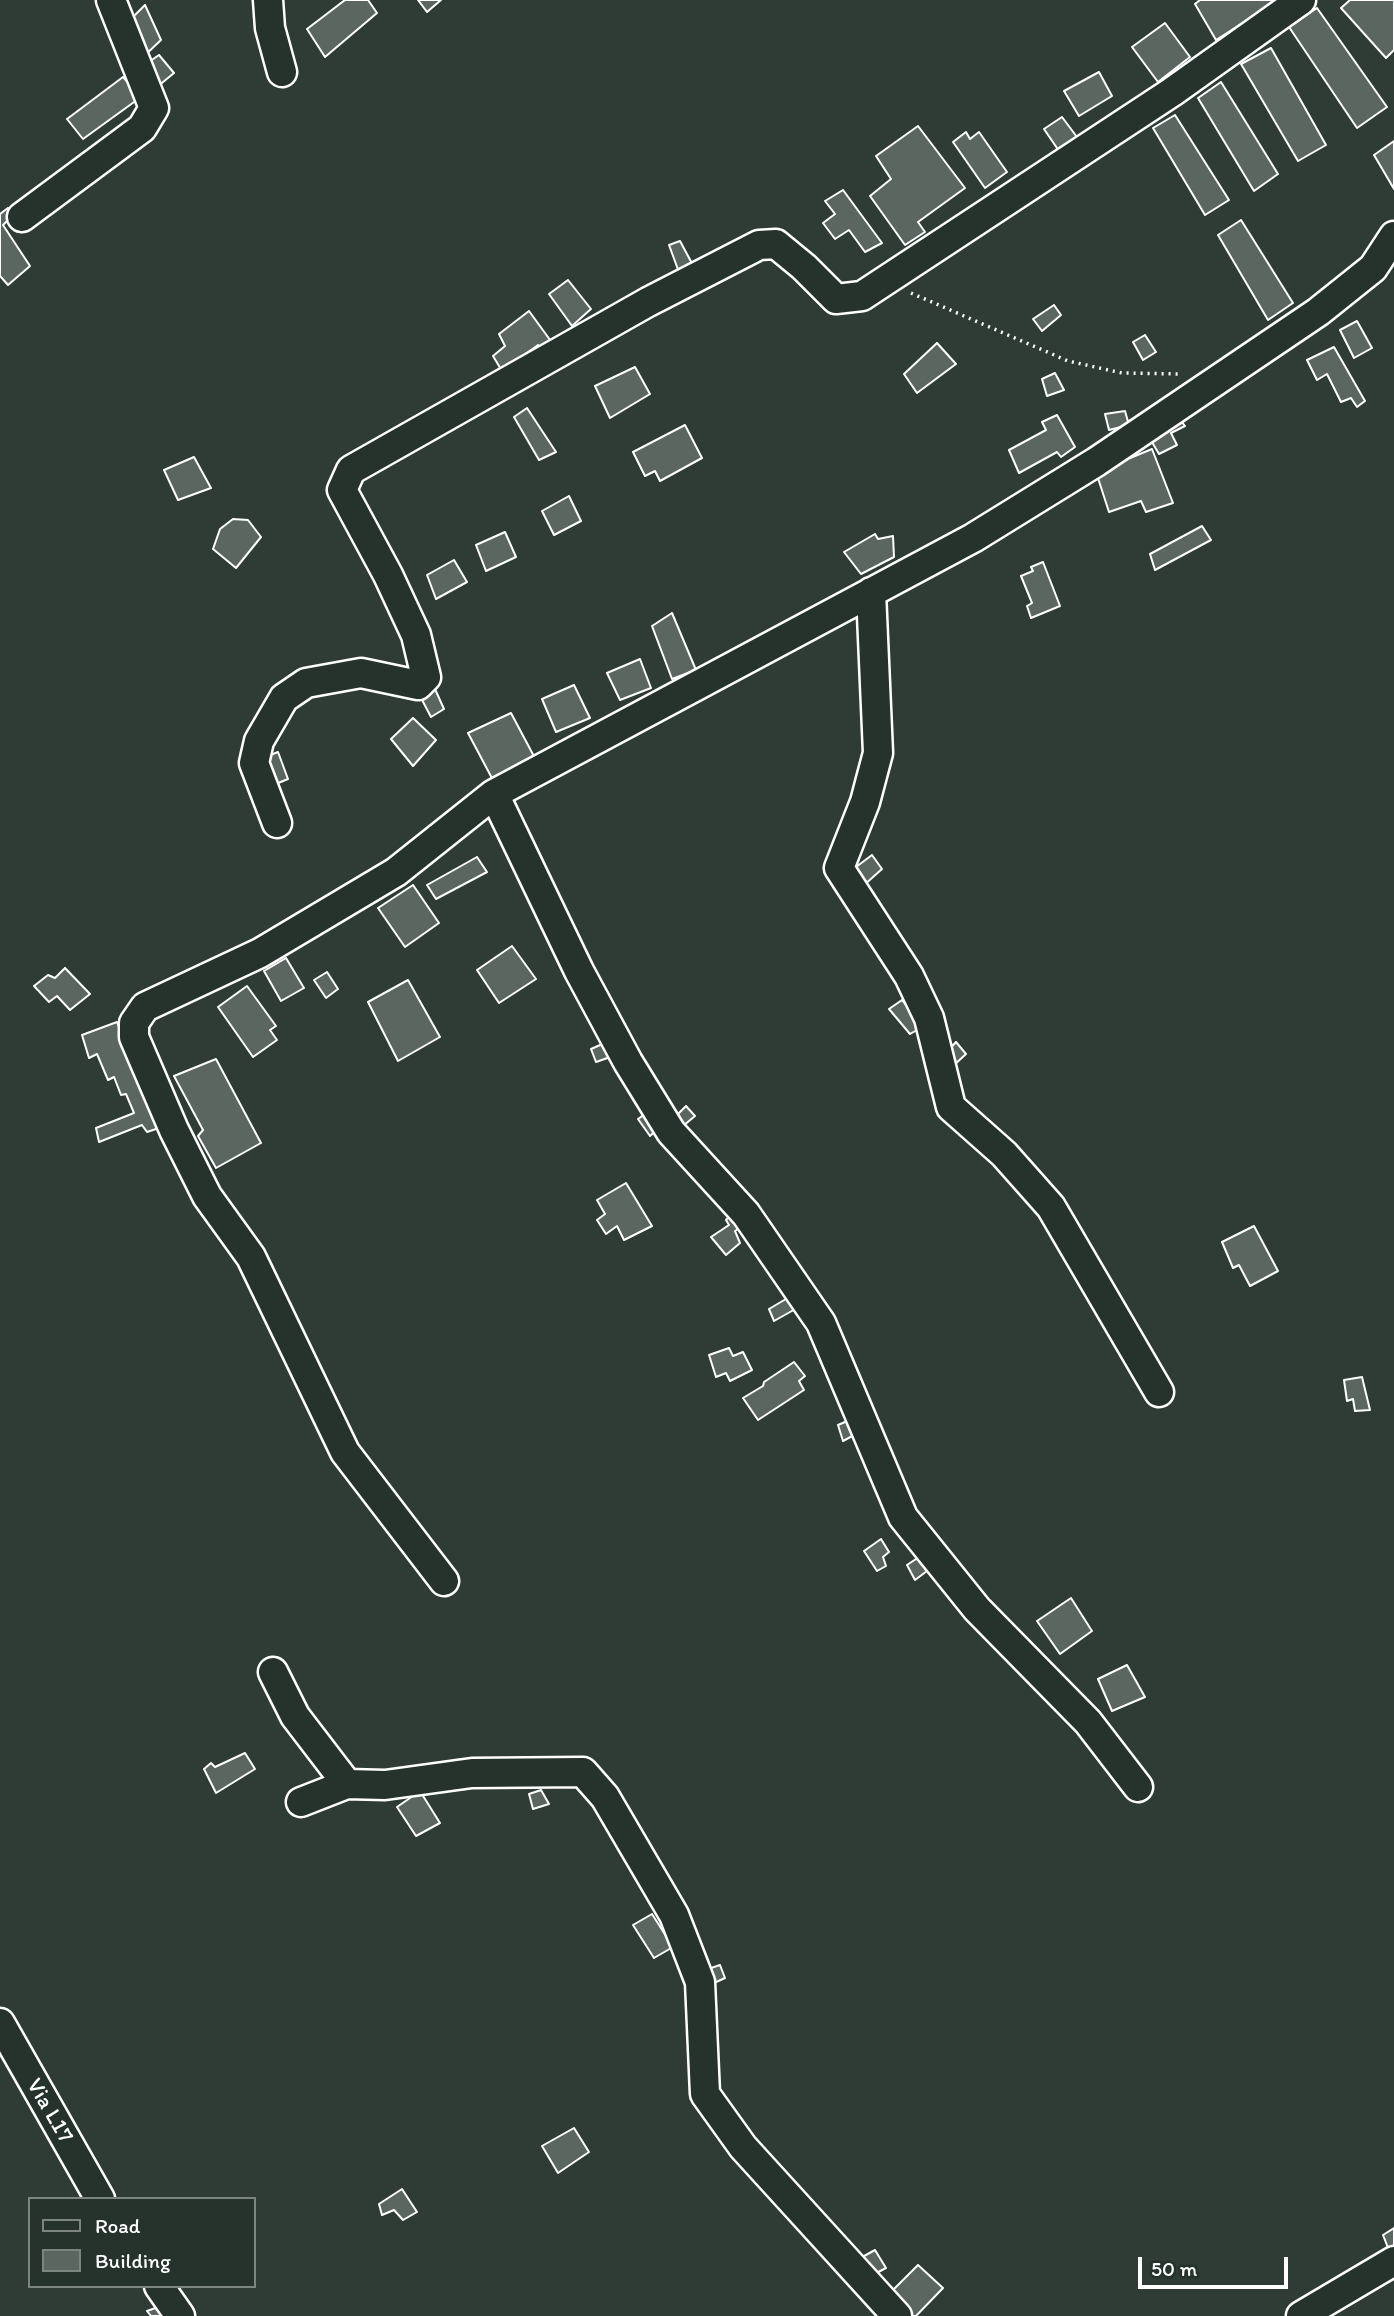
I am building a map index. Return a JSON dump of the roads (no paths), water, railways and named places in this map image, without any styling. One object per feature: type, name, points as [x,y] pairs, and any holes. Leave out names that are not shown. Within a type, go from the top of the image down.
[{"type":"street","points":[[22,217],[142,128],[154,108],[111,0]]},
{"type":"street","points":[[268,0],[270,28],[282,72]]},
{"type":"street","points":[[277,823],[254,763],[259,741],[284,698],[306,683],[361,673],[418,685],[426,677],[416,635],[388,575],[342,490],[351,470],[648,302],[759,245],[776,244],[836,299],[862,296],[1172,92],[1301,0]]},
{"type":"street","points":[[444,1581],[345,1452],[251,1257],[207,1196],[174,1130],[134,1037],[134,1023],[145,1007],[260,953],[396,872],[494,794],[984,531],[1096,462],[1318,312],[1373,268],[1394,236]]},
{"type":"street","points":[[871,592],[878,753],[865,802],[839,868],[909,976],[929,1018],[951,1107],[1004,1154],[1051,1207],[1159,1392]]},
{"type":"street","points":[[494,794],[579,971],[628,1062],[671,1132],[746,1214],[821,1323],[903,1517],[977,1609],[1087,1722],[1138,1787]]},
{"type":"street","points":[[273,1672],[295,1716],[347,1784]]},
{"type":"street","points":[[301,1802],[347,1784],[386,1784],[472,1773],[583,1772],[605,1797],[674,1915],[699,1982],[705,2094],[743,2147],[897,2316]]},
{"type":"street","name":"Via L17","points":[[0,2023],[99,2197]]},
{"type":"street","points":[[1301,2316],[1394,2261]]},
{"type":"street","points":[[160,2288],[180,2316]]}]
